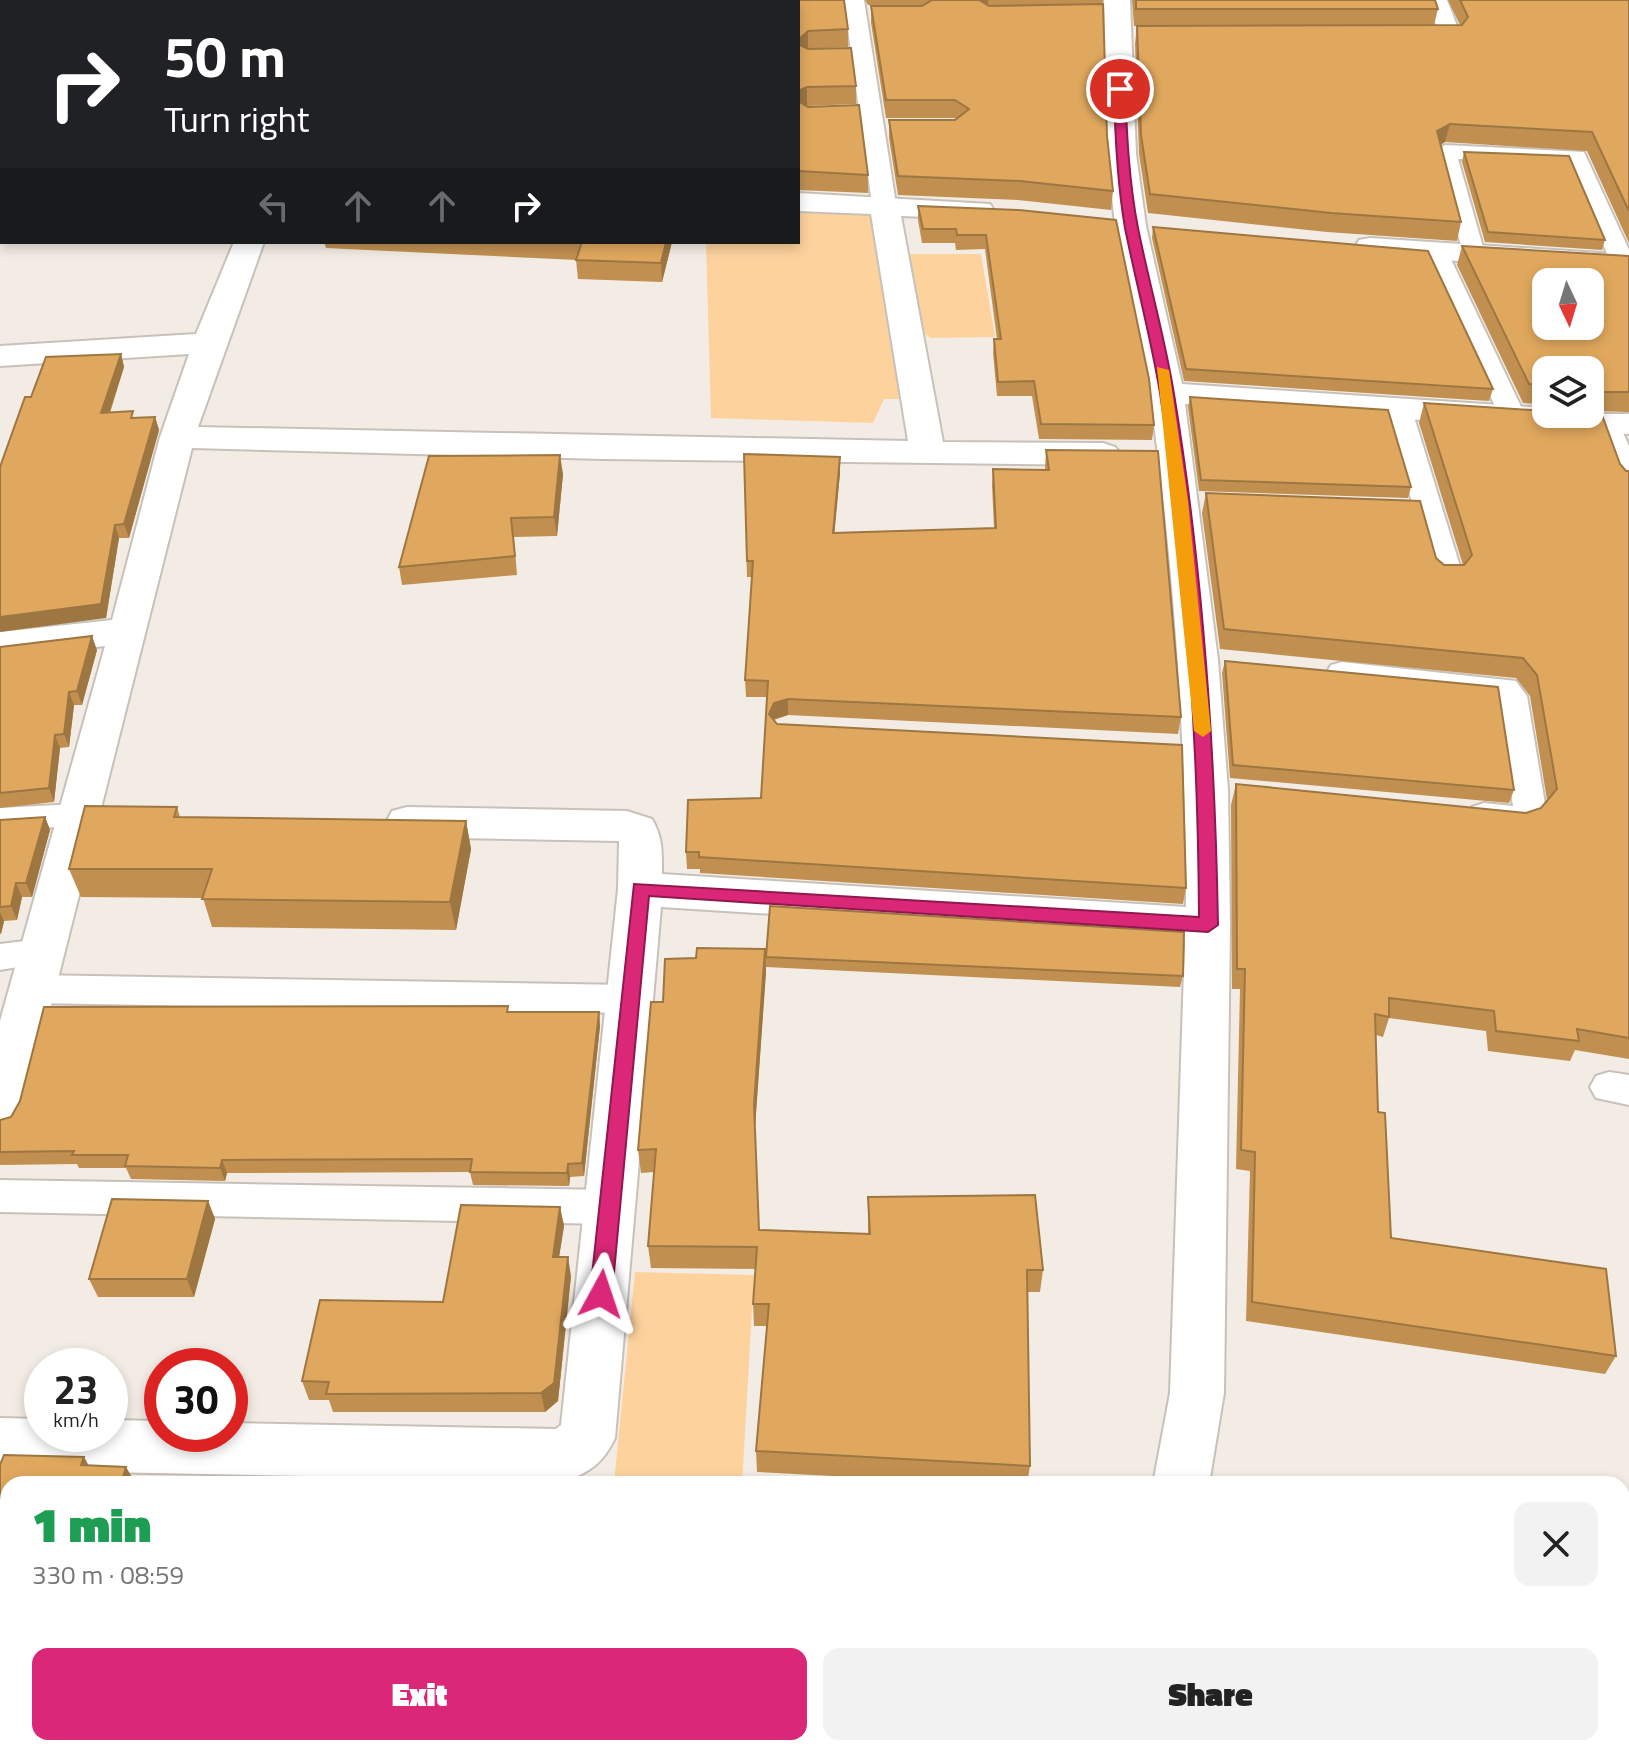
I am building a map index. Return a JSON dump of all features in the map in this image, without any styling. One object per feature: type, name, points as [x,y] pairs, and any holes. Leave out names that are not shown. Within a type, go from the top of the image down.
[{"type":"street","points":[[1118,20],[1122,154],[1133,226],[1167,393],[1173,454],[1196,501],[1214,662],[1189,748],[1222,791],[1208,925],[1197,1393],[1182,1476]]},
{"type":"street","points":[[800,202],[1003,211]]},
{"type":"street","points":[[884,204],[927,452]]},
{"type":"street","points":[[0,1113],[24,966],[76,816],[129,631],[177,437],[209,343],[248,244]]},
{"type":"street","points":[[1342,245],[1626,264]]},
{"type":"street","points":[[0,356],[209,343]]},
{"type":"street","points":[[1167,393],[1618,424]]},
{"type":"street","points":[[177,437],[1173,454]]},
{"type":"street","points":[[0,645],[129,631]]},
{"type":"street","points":[[76,816],[124,817]]},
{"type":"street","points":[[0,1444],[566,1455],[587,1438],[640,889],[641,838],[637,830],[627,826],[361,821]]},
{"type":"street","points":[[640,889],[1208,925]]},
{"type":"lane","points":[[1391,36],[1451,36],[1437,0]]},
{"type":"lane","points":[[883,14],[856,7],[864,56],[866,118],[884,204]]},
{"type":"lane","points":[[836,57],[864,56]]},
{"type":"lane","points":[[866,118],[900,128]]},
{"type":"lane","points":[[1473,254],[1445,152],[1576,157],[1626,264]]},
{"type":"lane","points":[[1435,251],[1512,415]]},
{"type":"lane","points":[[1398,407],[1448,576]]},
{"type":"lane","points":[[1618,424],[1629,482]]},
{"type":"lane","points":[[1397,509],[1428,510]]},
{"type":"lane","points":[[1308,669],[1505,688],[1511,696],[1530,810],[1519,818],[1456,812]]},
{"type":"lane","points":[[0,820],[76,816]]},
{"type":"lane","points":[[24,966],[628,999]]},
{"type":"lane","points":[[0,1196],[609,1207]]},
{"type":"shaded area","points":[[800,210],[870,212],[902,399],[884,399],[873,423],[711,418],[706,244],[800,244]]},
{"type":"shaded area","points":[[910,254],[981,254],[995,337],[931,338],[919,331]]},
{"type":"shaded area","points":[[635,1272],[754,1275],[742,1476],[615,1476]]},
{"type":"building","points":[[800,0],[844,0],[848,29],[808,31],[800,38]]},
{"type":"building","points":[[932,0],[979,0],[989,6],[1103,4],[1107,136],[1113,191],[1020,181],[898,176],[889,120],[955,120],[969,109],[955,100],[886,100],[871,6],[922,6]]},
{"type":"building","points":[[1136,0],[1435,0],[1438,9],[1136,9]]},
{"type":"building","points":[[1460,0],[1629,0],[1629,211],[1592,132],[1450,124],[1437,131],[1461,222],[1331,213],[1150,194],[1141,135],[1137,26],[1462,25],[1468,17]]},
{"type":"building","points":[[800,45],[808,49],[851,48],[856,86],[807,87],[800,90]]},
{"type":"building","points":[[800,102],[808,107],[859,105],[868,175],[800,171]]},
{"type":"building","points":[[1464,152],[1569,156],[1605,240],[1488,232]]},
{"type":"building","points":[[918,206],[1019,210],[1116,220],[1149,379],[1154,425],[1041,424],[1034,381],[998,382],[994,339],[1001,339],[986,235],[957,235],[956,229],[923,229]]},
{"type":"building","points":[[1153,227],[1428,251],[1493,389],[1186,369]]},
{"type":"building","points":[[581,244],[666,244],[661,263],[576,260]]},
{"type":"building","points":[[1462,246],[1629,256],[1629,392],[1604,392],[1604,356],[1532,356],[1532,384],[1529,384]]},
{"type":"building","points":[[121,354],[101,413],[133,411],[131,418],[155,417],[124,524],[115,525],[101,604],[0,617],[0,467],[25,397],[31,397],[46,357]]},
{"type":"building","points":[[1190,397],[1388,410],[1411,487],[1201,480]]},
{"type":"building","points":[[1424,403],[1532,410],[1532,428],[1604,428],[1604,420],[1620,464],[1629,471],[1629,1038],[1577,1029],[1579,1041],[1496,1031],[1494,1011],[1389,998],[1389,1017],[1375,1014],[1378,1112],[1385,1113],[1391,1238],[1606,1269],[1616,1356],[1252,1302],[1255,1152],[1241,1150],[1245,969],[1237,969],[1236,784],[1526,813],[1541,808],[1557,789],[1537,675],[1523,658],[1224,629],[1206,493],[1420,501],[1436,558],[1444,565],[1464,565],[1472,555]]},
{"type":"building","points":[[1046,450],[1158,451],[1181,717],[788,699],[774,703],[769,714],[777,724],[1182,745],[1186,888],[699,857],[699,852],[686,852],[688,800],[761,798],[768,681],[745,680],[753,561],[747,561],[744,454],[840,457],[833,533],[996,528],[993,469],[1049,470]]},
{"type":"building","points":[[560,455],[554,517],[511,518],[515,556],[399,567],[429,456]]},
{"type":"building","points":[[92,636],[77,691],[69,692],[64,734],[55,735],[49,788],[0,793],[0,647]]},
{"type":"building","points":[[1225,661],[1498,687],[1514,790],[1233,765]]},
{"type":"building","points":[[85,806],[177,807],[174,817],[466,821],[450,902],[202,899],[212,869],[69,869]]},
{"type":"building","points":[[45,817],[26,883],[16,883],[11,906],[0,907],[0,820]]},
{"type":"building","points":[[770,906],[1184,932],[1183,976],[766,957]]},
{"type":"building","points":[[697,948],[765,949],[754,1105],[759,1230],[870,1234],[868,1197],[1035,1195],[1043,1270],[1027,1270],[1030,1466],[756,1451],[769,1304],[753,1304],[757,1247],[648,1246],[656,1149],[638,1150],[651,1002],[663,1002],[665,959],[696,958]]},
{"type":"building","points":[[508,1006],[507,1012],[599,1012],[582,1163],[568,1164],[567,1173],[470,1172],[472,1159],[222,1160],[220,1168],[125,1166],[128,1155],[72,1155],[74,1151],[0,1152],[0,1120],[11,1117],[20,1101],[44,1007]]},
{"type":"building","points":[[112,1199],[208,1201],[187,1279],[89,1279]]},
{"type":"building","points":[[461,1205],[560,1207],[553,1257],[568,1257],[554,1383],[541,1393],[326,1394],[329,1382],[302,1381],[320,1300],[443,1302]]},
{"type":"building","points":[[4,1455],[84,1457],[81,1465],[126,1467],[123,1476],[0,1476]]},
{"type":"slow traffic","points":[[1162,370],[1181,501],[1203,731]]},
{"type":"route","points":[[601,1294],[640,889],[1208,925],[1207,790],[1198,660],[1167,393],[1131,226],[1122,154],[1120,89]]}]
